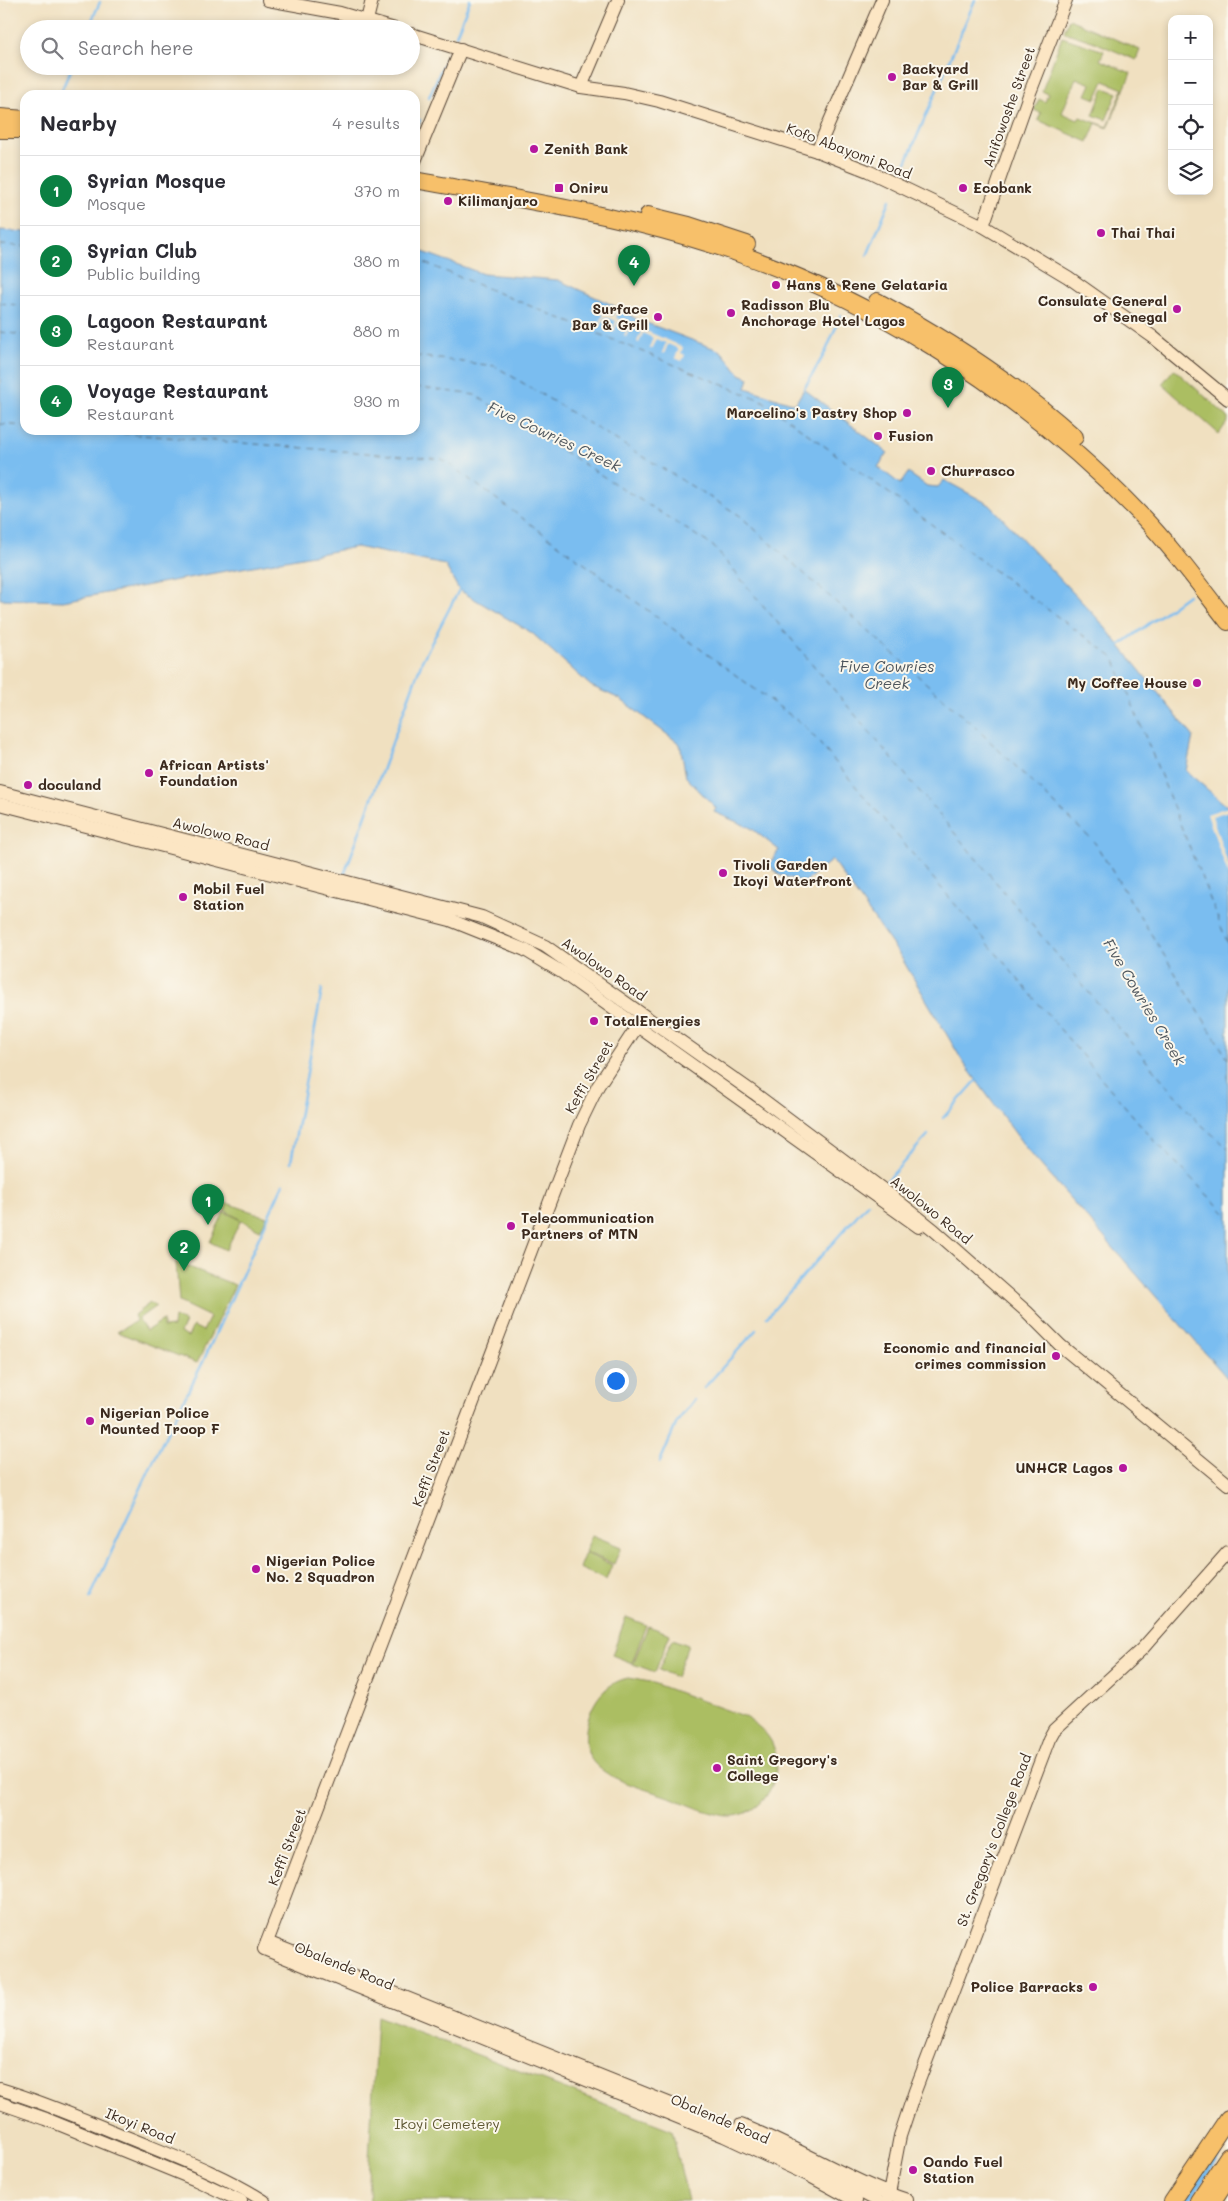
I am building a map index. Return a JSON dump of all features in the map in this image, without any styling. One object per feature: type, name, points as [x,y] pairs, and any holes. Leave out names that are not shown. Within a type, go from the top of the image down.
[{"type":"highway","points":[[2,120],[20,119]]},
{"type":"highway","points":[[2,120],[20,128]]},
{"type":"highway","points":[[420,170],[650,215],[689,225],[750,251],[856,303],[933,348],[1029,414],[1064,442],[1142,516],[1228,622]]},
{"type":"highway","points":[[420,181],[645,226],[750,251],[805,267],[884,305],[960,352],[1037,405],[1093,453],[1136,494],[1228,604]]},
{"type":"highway","points":[[1172,2201],[1228,2118]]},
{"type":"highway","points":[[1198,2201],[1228,2156]]},
{"type":"highway","points":[[1213,2201],[1228,2178]]},
{"type":"main road","points":[[268,0],[331,11],[367,20],[372,0]]},
{"type":"main road","points":[[581,87],[618,0]]},
{"type":"main road","points":[[817,152],[882,0]]},
{"type":"main road","name":"Anifowoshe Street","points":[[983,226],[1029,95],[1066,0]]},
{"type":"main road","name":"Kofo Abayomi Road","points":[[420,37],[581,87],[646,97],[817,152],[876,175],[983,226],[1068,277],[1177,356],[1228,399]]},
{"type":"main road","points":[[420,150],[461,49]]},
{"type":"main road","name":"Awolowo Road","points":[[0,792],[482,917],[545,946],[746,1102],[930,1235],[1038,1333],[1056,1352],[1186,1458],[1228,1495]]},
{"type":"main road","name":"Awolowo Road","points":[[0,804],[450,920],[525,950],[754,1092],[911,1212],[1027,1312],[1061,1346],[1228,1484]]},
{"type":"main road","name":"Keffi Street","points":[[267,1942],[576,1133],[598,1086],[640,1021]]},
{"type":"main road","name":"St. Gregory's College Road","points":[[885,2199],[900,2136],[915,2091],[1049,1739],[1054,1730],[1142,1649],[1228,1552]]},
{"type":"main road","name":"Obalende Road","points":[[856,2201],[810,2176],[724,2136],[264,1949],[267,1942],[706,2118],[885,2199],[909,2201]]},
{"type":"main road","name":"Ikoyi Road","points":[[0,2089],[96,2124],[195,2165],[229,2180],[264,2201]]},
{"type":"main road","name":"Ikoyi Road","points":[[0,2103],[73,2130],[196,2180],[241,2201]]},
{"type":"main road","name":"Obalende Road","points":[[706,2118],[738,2124],[769,2136],[885,2199]]},
{"type":"green space","points":[[1069,19],[1140,50],[1136,60],[1092,41],[1064,32]]},
{"type":"green space","points":[[1062,37],[1104,51],[1100,60],[1131,73],[1108,128],[1096,123],[1088,142],[1038,120],[1041,113],[1034,110],[1039,99],[1045,102],[1048,94],[1042,91]],"holes":[[[1076,78],[1091,84],[1086,95],[1096,99],[1104,81],[1123,89],[1108,127],[1080,117],[1078,120],[1062,113]]]},
{"type":"green space","points":[[1104,88],[1117,93],[1106,120],[1093,115]]},
{"type":"green space","points":[[1174,369],[1228,417],[1228,421],[1219,434],[1162,384]]},
{"type":"green space","points":[[227,1203],[267,1217],[260,1230],[241,1220],[226,1250],[210,1242],[224,1212],[240,1219],[224,1210]]},
{"type":"green space","points":[[176,1262],[235,1285],[197,1363],[117,1332],[136,1321],[134,1315],[150,1303],[156,1306],[138,1319],[146,1331],[163,1320],[163,1328],[173,1327],[174,1317],[185,1322],[180,1333],[188,1337],[193,1326],[203,1331],[210,1317],[179,1302]]},
{"type":"green space","points":[[592,1535],[621,1547],[614,1564],[585,1552]]},
{"type":"green space","points":[[585,1553],[612,1565],[606,1580],[579,1568]]},
{"type":"green space","points":[[626,1617],[646,1625],[632,1663],[612,1655]]},
{"type":"green space","points":[[648,1626],[670,1634],[655,1672],[633,1664]]},
{"type":"green space","points":[[672,1639],[688,1645],[676,1677],[659,1670]]},
{"type":"green space","points":[[628,1678],[650,1682],[743,1716],[762,1730],[771,1741],[775,1751],[776,1763],[772,1786],[759,1805],[739,1815],[720,1815],[624,1782],[597,1766],[590,1757],[586,1747],[586,1730],[589,1716],[596,1701],[606,1689]]},
{"type":"green space","name":"Ikoyi Cemetery","points":[[377,2016],[672,2130],[688,2201],[370,2201],[368,2178]]},
{"type":"water","name":"Five Cowries Creek","points":[[0,230],[20,232],[20,435],[420,435],[420,251],[483,274],[558,280],[619,308],[636,319],[721,351],[740,374],[749,378],[746,388],[795,404],[804,389],[888,453],[878,467],[900,484],[908,473],[927,486],[938,487],[944,480],[990,505],[1099,620],[1193,736],[1186,771],[1228,807],[1228,1379],[1026,1148],[963,1062],[901,957],[832,860],[805,882],[779,875],[769,864],[779,850],[751,828],[714,812],[716,808],[686,777],[680,744],[620,699],[591,686],[532,633],[459,590],[445,565],[356,547],[63,601],[0,599]]},
{"type":"pier","points":[[592,307],[613,316],[617,307],[619,308],[616,318],[683,347],[681,353],[685,355],[682,361],[675,358],[679,349],[668,344],[664,354],[662,353],[666,343],[656,339],[651,349],[649,348],[653,338],[643,333],[639,343],[637,342],[641,332],[630,327],[626,337],[624,336],[628,326],[618,322],[614,332],[612,331],[616,321],[605,317],[601,326],[599,325],[603,315],[591,309]]},
{"type":"pier","points":[[1228,807],[1228,811],[1212,816],[1228,865],[1228,874],[1207,814]]},
{"type":"waterway","points":[[456,35],[470,0]]},
{"type":"waterway","points":[[899,179],[975,0]]},
{"type":"waterway","points":[[92,20],[100,2]]},
{"type":"waterway","points":[[429,97],[447,56]]},
{"type":"waterway","points":[[62,90],[68,75]]},
{"type":"waterway","points":[[867,256],[890,200]]},
{"type":"waterway","points":[[804,389],[826,351],[841,315]]},
{"type":"waterway","points":[[344,875],[422,661],[459,590]]},
{"type":"waterway","points":[[1120,645],[1188,595]]},
{"type":"waterway","points":[[291,1162],[322,989]]},
{"type":"waterway","points":[[943,1118],[976,1081]]},
{"type":"waterway","points":[[884,1184],[928,1135]]},
{"type":"waterway","points":[[90,1598],[160,1447],[202,1364],[283,1184]]},
{"type":"waterway","points":[[767,1317],[868,1203]]},
{"type":"waterway","points":[[704,1388],[756,1330]]},
{"type":"waterway","points":[[660,1462],[677,1422],[694,1400]]},
{"type":"waterway","points":[[1185,2201],[1228,2137]]},
{"type":"ferry route","points":[[0,245],[20,246]]},
{"type":"ferry route","points":[[420,261],[763,401],[1114,658],[1228,944]]},
{"type":"ferry route","points":[[0,303],[20,305]]},
{"type":"ferry route","points":[[0,332],[20,334]]},
{"type":"ferry route","points":[[420,357],[495,366],[739,515],[976,728],[1095,843],[1228,1059]]},
{"type":"ferry route","points":[[420,388],[475,395],[713,546],[1197,1121],[1228,1148]]},
{"type":"ferry route","points":[[0,424],[20,426]]},
{"type":"ferry route","points":[[142,435],[442,459],[805,726],[1150,1136],[1228,1216]]},
{"type":"place","name":"Backyard Bar & Grill","points":[[892,77]]},
{"type":"place","name":"Zenith Bank","points":[[534,149]]},
{"type":"place","name":"Oniru","points":[[559,188]]},
{"type":"place","name":"Ecobank","points":[[963,188]]},
{"type":"place","name":"Kilimanjaro","points":[[448,201]]},
{"type":"place","name":"Thai Thai","points":[[1101,233]]},
{"type":"place","name":"Hans & Rene Gelataria","points":[[776,285]]},
{"type":"place","name":"Voyage Restaurant","points":[[634,286]]},
{"type":"place","name":"Consulate General of Senegal","points":[[1177,309]]},
{"type":"place","name":"Radisson Blu Anchorage Hotel Lagos","points":[[731,313]]},
{"type":"place","name":"Surface Bar & Grill","points":[[658,317]]},
{"type":"place","name":"Lagoon Restaurant","points":[[948,408]]},
{"type":"place","name":"Marcelino's Pastry Shop","points":[[907,413]]},
{"type":"place","name":"Fusion","points":[[878,436]]},
{"type":"place","name":"Churrasco","points":[[931,471]]},
{"type":"place","name":"My Coffee House","points":[[1197,683]]},
{"type":"place","name":"African Artists' Foundation","points":[[149,773]]},
{"type":"place","name":"doculand","points":[[28,785]]},
{"type":"place","name":"Tivoli Garden Ikoyi Waterfront","points":[[723,873]]},
{"type":"place","name":"Mobil Fuel Station","points":[[183,897]]},
{"type":"place","name":"TotalEnergies","points":[[594,1021]]},
{"type":"place","name":"Syrian Mosque","points":[[208,1225]]},
{"type":"place","name":"Telecommunication Partners of MTN","points":[[511,1226]]},
{"type":"place","name":"Syrian Club","points":[[184,1271]]},
{"type":"place","name":"Economic and financial crimes commission","points":[[1056,1356]]},
{"type":"place","name":"Nigerian Police Mounted Troop F","points":[[90,1421]]},
{"type":"place","name":"UNHCR Lagos","points":[[1123,1468]]},
{"type":"place","name":"Nigerian Police No. 2 Squadron","points":[[256,1569]]},
{"type":"place","name":"Saint Gregory's College","points":[[717,1768]]},
{"type":"place","name":"Police Barracks","points":[[1093,1987]]},
{"type":"place","name":"Oando Fuel Station","points":[[913,2170]]}]
